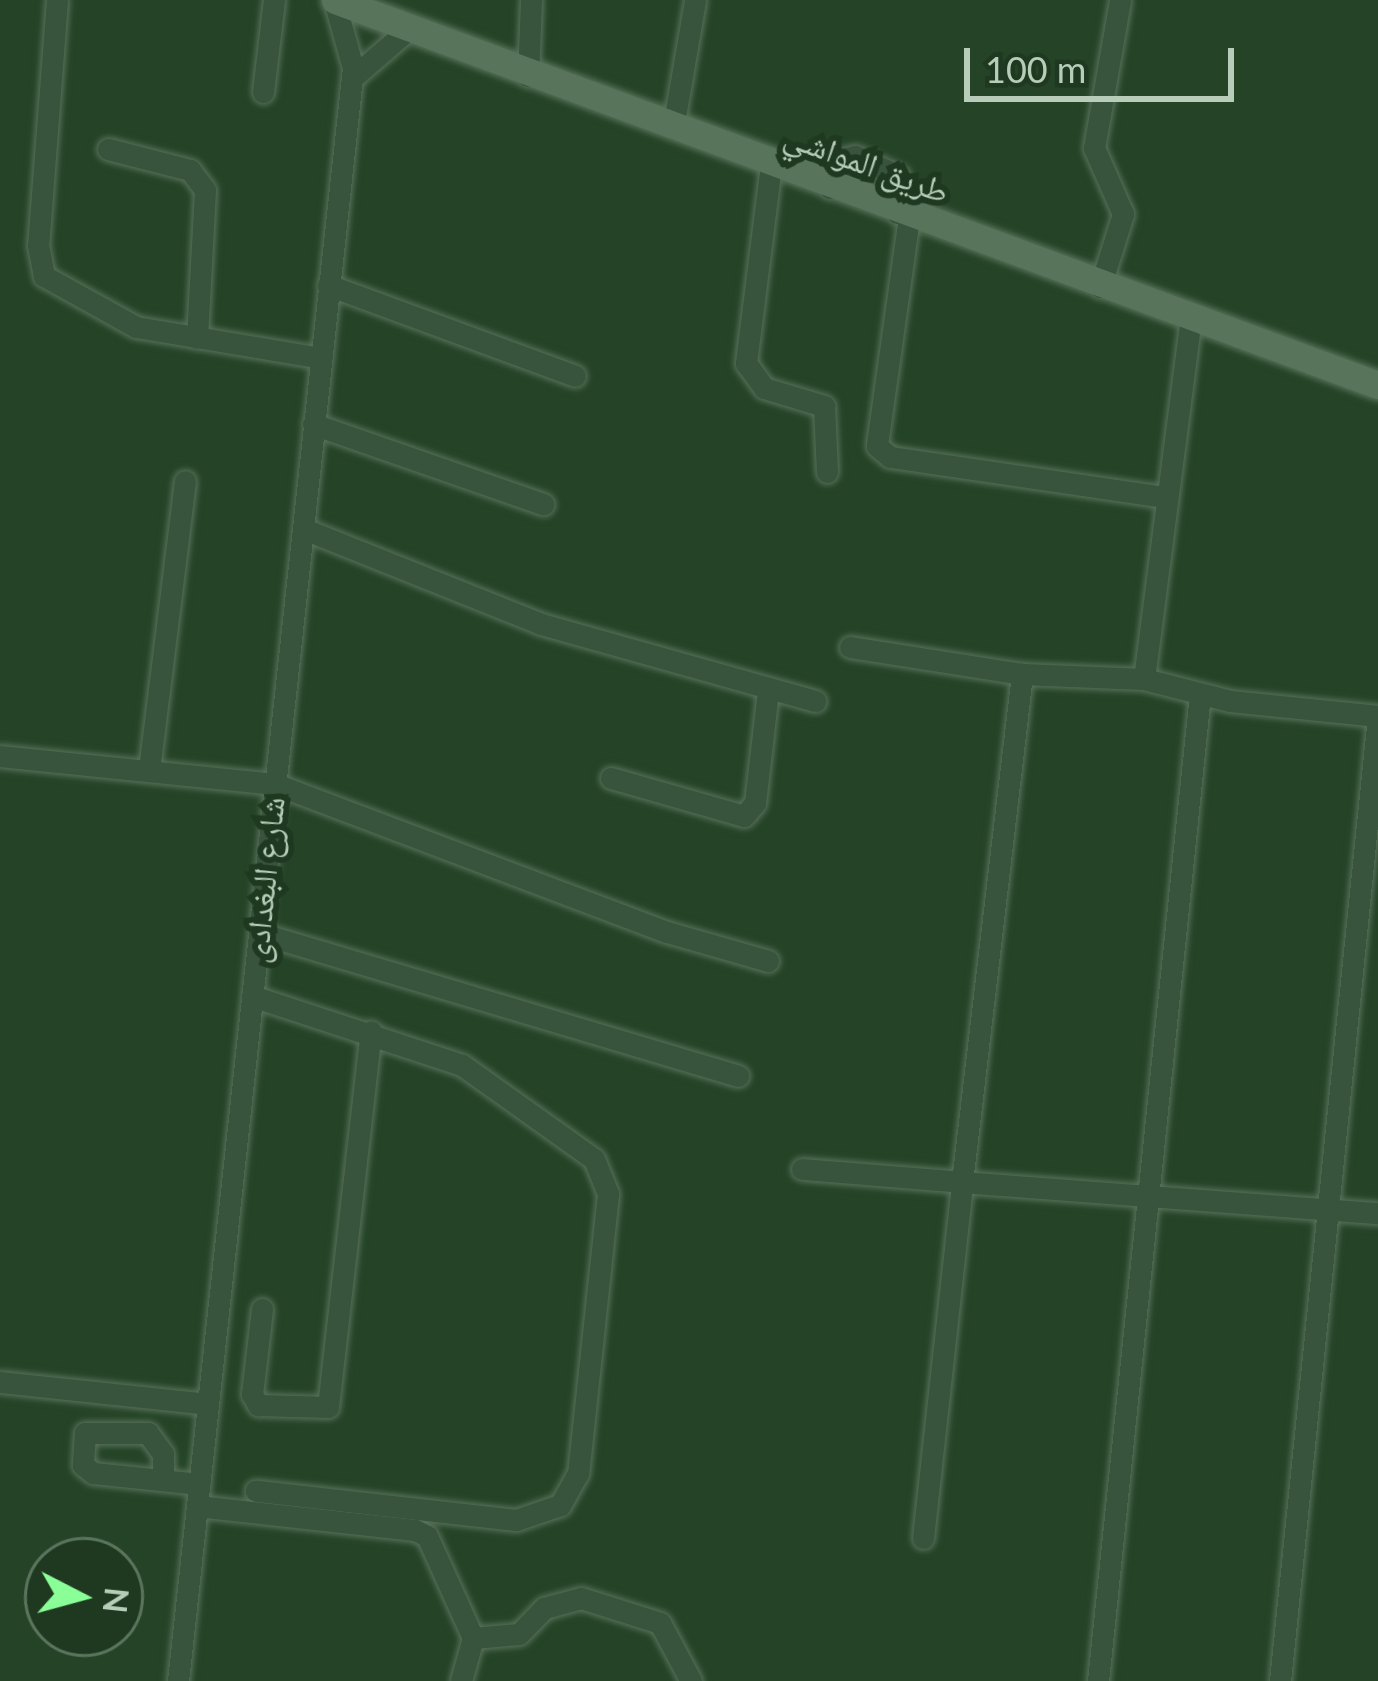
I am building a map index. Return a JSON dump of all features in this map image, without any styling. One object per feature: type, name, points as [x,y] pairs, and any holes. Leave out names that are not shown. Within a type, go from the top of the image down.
[{"type":"main road","name":"طريق المواشي","points":[[334,0],[903,215],[1378,385]]},
{"type":"street","points":[[57,0],[38,263],[54,285],[136,327],[321,358]]},
{"type":"street","points":[[263,92],[274,0]]},
{"type":"street","name":"شارع البغدادى","points":[[178,1681],[352,79],[351,46],[334,0]]},
{"type":"street","points":[[528,76],[531,0]]},
{"type":"street","points":[[673,128],[695,0]]},
{"type":"street","points":[[1100,287],[1124,214],[1094,148],[1120,0]]},
{"type":"street","points":[[352,79],[411,27]]},
{"type":"street","points":[[109,149],[190,170],[205,190],[196,338]]},
{"type":"street","points":[[830,188],[844,159],[855,156],[899,176],[903,215],[877,446],[890,458],[1165,497]]},
{"type":"street","points":[[771,165],[746,362],[764,388],[824,406],[827,472]]},
{"type":"street","points":[[328,285],[574,376]]},
{"type":"street","points":[[1144,679],[1191,319]]},
{"type":"street","points":[[314,424],[543,504]]},
{"type":"street","points":[[149,770],[185,481]]},
{"type":"street","points":[[304,529],[541,624],[768,692],[815,701]]},
{"type":"street","points":[[850,646],[1022,674],[1144,679],[1200,694],[1378,716],[1280,1681]]},
{"type":"street","points":[[923,1538],[1022,674]]},
{"type":"street","points":[[611,778],[744,816],[754,803],[768,692]]},
{"type":"street","points":[[1098,1681],[1200,694]]},
{"type":"street","points":[[0,756],[275,784],[668,932],[768,961]]},
{"type":"street","points":[[259,933],[738,1076]]},
{"type":"street","points":[[252,996],[371,1031],[462,1065],[603,1172],[608,1194],[578,1473],[560,1505],[516,1520],[256,1491]]},
{"type":"street","points":[[262,1309],[252,1394],[258,1405],[318,1412],[332,1395],[371,1031]]},
{"type":"street","points":[[802,1169],[1378,1213]]},
{"type":"street","points":[[0,1382],[208,1404]]},
{"type":"street","points":[[163,1480],[198,1495],[427,1536],[472,1638],[461,1681]]},
{"type":"street","points":[[472,1638],[519,1634],[544,1608],[581,1598],[614,1604],[660,1623],[691,1681]]}]
